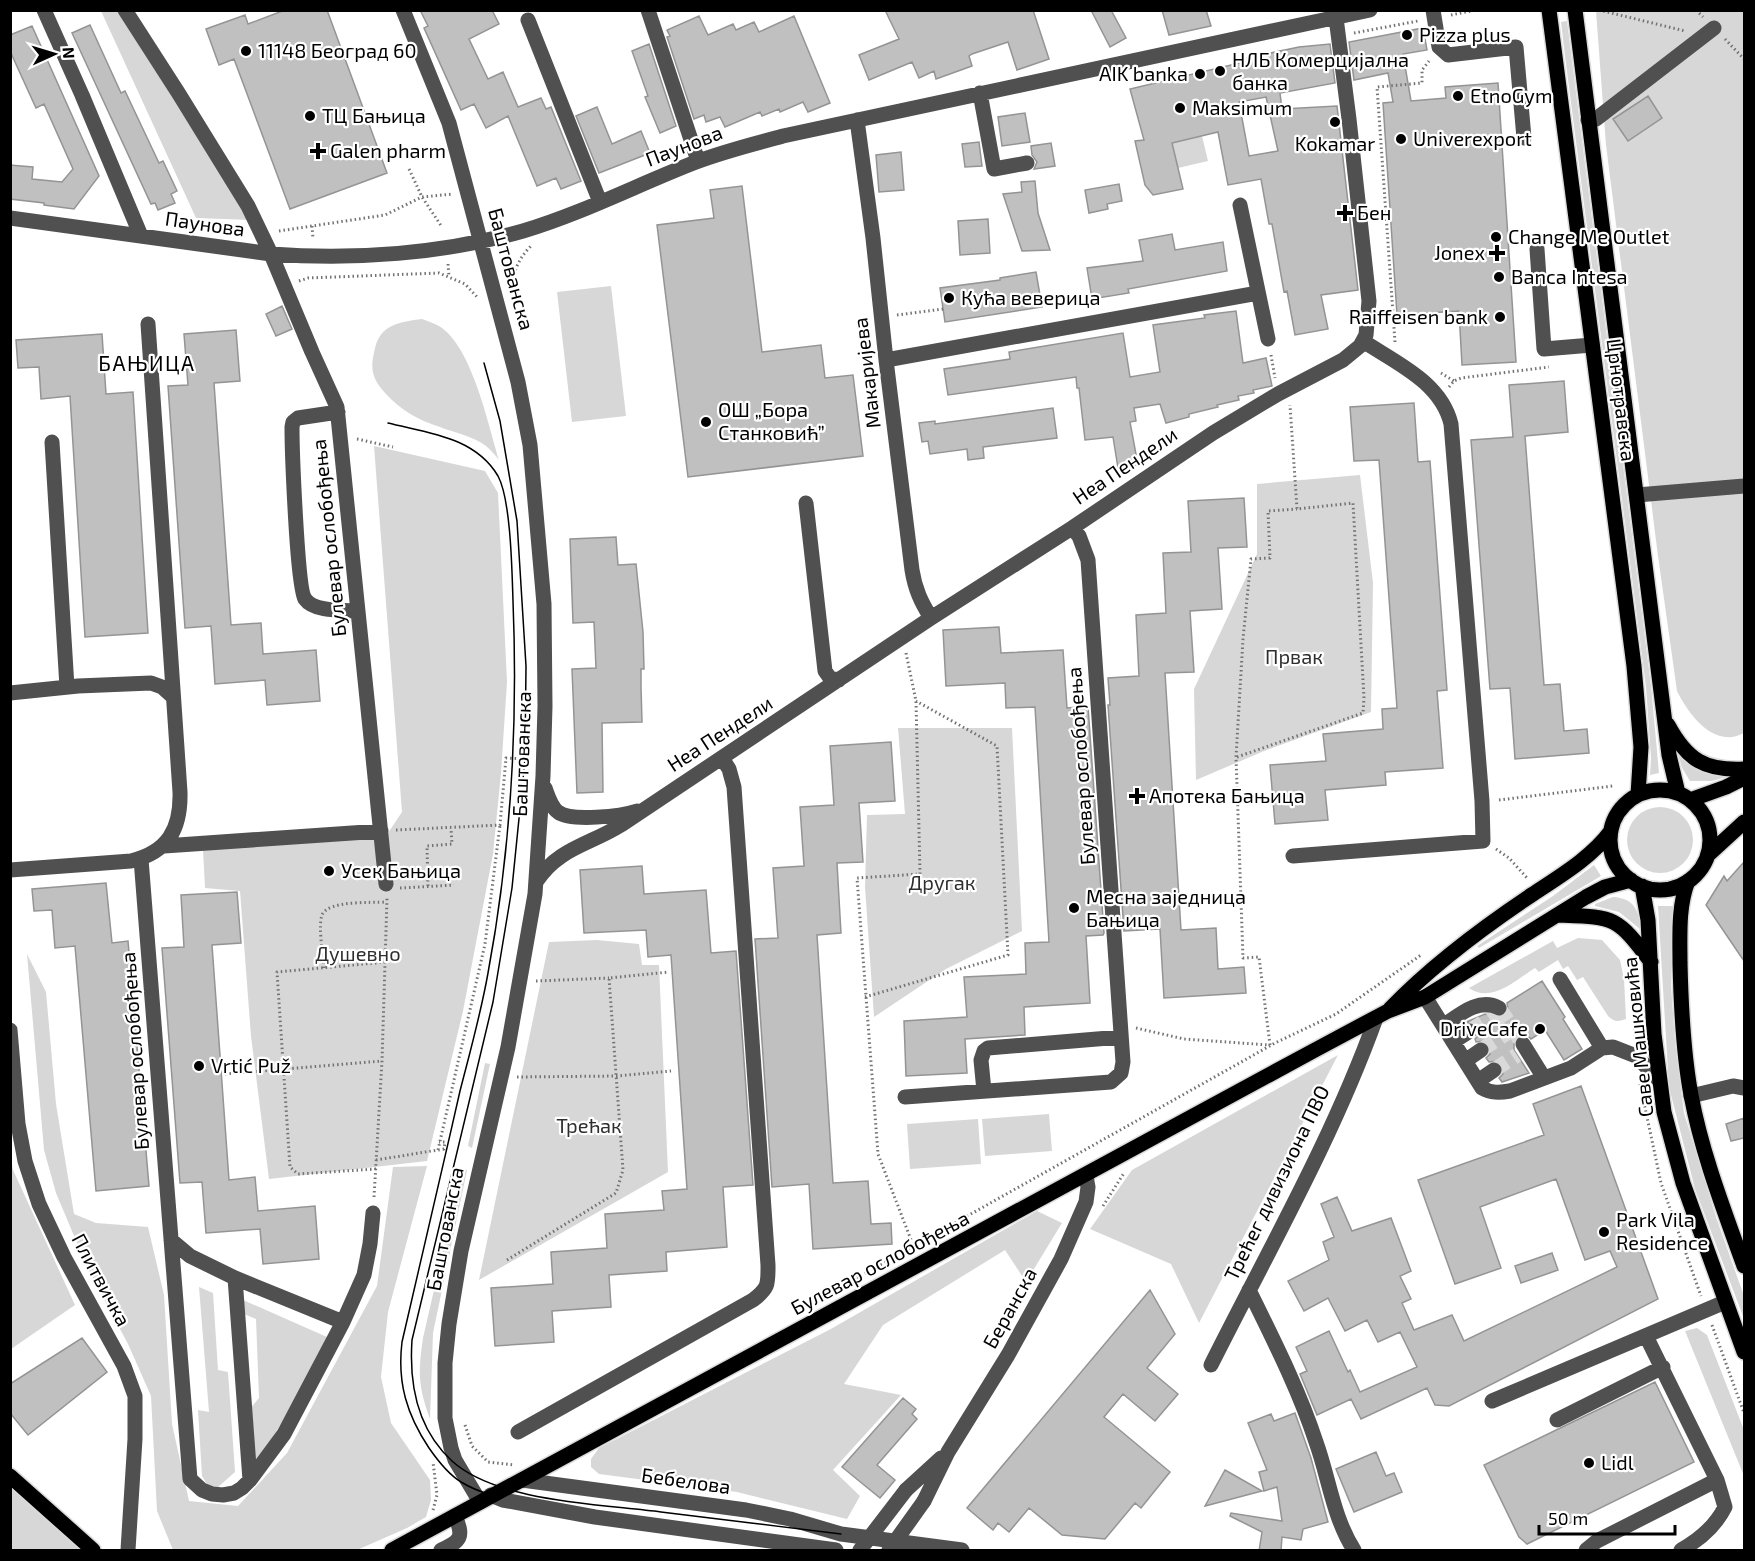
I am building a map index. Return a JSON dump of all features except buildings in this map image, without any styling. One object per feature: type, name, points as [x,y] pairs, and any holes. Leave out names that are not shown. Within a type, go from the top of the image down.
[{"type":"main road","name":"Црнотравска","points":[[1549,10],[1638,710],[1641,747],[1638,795]]},
{"type":"main road","name":"Црнотравска","points":[[1575,10],[1671,768],[1684,796]]},
{"type":"main road","points":[[1666,720],[1686,751],[1701,764],[1719,769],[1744,769]]},
{"type":"main road","points":[[1684,796],[1726,787],[1744,778]]},
{"type":"main road","points":[[1662,789],[1684,796],[1700,810],[1707,822],[1710,842],[1708,855],[1700,870],[1688,881],[1669,889],[1656,890],[1637,883],[1616,862],[1611,847],[1611,831],[1615,819],[1622,807],[1645,792],[1662,789]]},
{"type":"main road","points":[[1708,855],[1744,822]]},
{"type":"main road","name":"Булевар ослобођења","points":[[1382,1015],[1433,967],[1581,861],[1611,831]]},
{"type":"main road","points":[[1688,881],[1682,902],[1680,937],[1684,1041],[1691,1096],[1717,1190],[1744,1266]]},
{"type":"main road","name":"Булевар ослобођења","points":[[392,1551],[486,1498],[1382,1015],[1425,997],[1605,887],[1637,883]]},
{"type":"main road","name":"Саве Машковића","points":[[1637,883],[1648,920],[1659,1080],[1664,1112],[1683,1183],[1744,1352]]},
{"type":"main road","points":[[1557,915],[1598,917],[1614,921],[1631,936],[1651,962]]},
{"type":"main road","points":[[12,1479],[93,1551]]},
{"type":"street","points":[[44,10],[87,105],[141,236]]},
{"type":"street","name":"Булевар ослобођења","points":[[125,10],[248,206],[337,407],[387,886]]},
{"type":"street","name":"Баштованска","points":[[403,10],[449,123],[518,382],[530,445],[544,604],[543,776],[536,882],[508,1047],[461,1251],[448,1324],[445,1363],[446,1418],[451,1448],[455,1460],[486,1498]]},
{"type":"street","points":[[648,10],[698,161]]},
{"type":"street","name":"Паунова","points":[[10,218],[271,254],[328,257],[426,249],[523,231],[698,161],[783,136],[1336,14],[1370,10]]},
{"type":"street","points":[[1293,856],[1483,840],[1482,801],[1454,444],[1449,412],[1440,397],[1422,380],[1363,341],[1366,335],[1369,301],[1336,14]]},
{"type":"street","points":[[1434,14],[1439,47],[1448,54],[1516,47],[1524,138]]},
{"type":"street","points":[[528,20],[600,202]]},
{"type":"street","points":[[1588,120],[1596,119],[1708,32]]},
{"type":"street","points":[[980,93],[994,169],[1027,163]]},
{"type":"street","name":"Макаријева","points":[[857,120],[915,588],[931,618]]},
{"type":"street","points":[[1240,205],[1268,339]]},
{"type":"street","points":[[1537,249],[1544,349],[1592,345]]},
{"type":"street","points":[[886,360],[1258,293]]},
{"type":"street","points":[[148,324],[180,807],[178,820],[164,846]]},
{"type":"street","name":"Неа Пендели","points":[[536,882],[551,862],[564,853],[603,836],[931,618],[1072,528],[1212,433],[1283,391],[1343,360],[1363,341]]},
{"type":"street","points":[[338,412],[298,418],[293,422],[299,566],[303,595],[310,604],[336,610],[358,611]]},
{"type":"street","points":[[51,442],[67,687]]},
{"type":"street","points":[[1637,495],[1744,486]]},
{"type":"street","points":[[806,503],[825,671],[830,678],[839,680]]},
{"type":"street","name":"Булевар ослобођења","points":[[905,1097],[1111,1083],[1121,1073],[1123,1062],[1088,560],[1079,536],[1072,528]]},
{"type":"street","points":[[10,693],[67,687],[151,683],[162,687],[172,696]]},
{"type":"street","name":"Булевар ослобођења","points":[[518,1432],[753,1299],[764,1292],[767,1287],[768,1265],[734,787],[729,769],[722,758]]},
{"type":"street","name":"Неа Пендели","points":[[543,776],[548,798],[557,811],[568,817],[598,816],[640,810]]},
{"type":"street","points":[[10,870],[141,859],[164,846],[381,831]]},
{"type":"street","name":"Булевар ослобођења","points":[[141,859],[190,1479],[202,1490],[223,1495],[242,1488],[284,1434],[344,1322],[363,1275],[370,1244],[373,1213]]},
{"type":"street","points":[[1560,979],[1602,1048]]},
{"type":"street","points":[[1425,997],[1482,1088],[1489,1091],[1500,1093],[1544,1078],[1572,1068],[1602,1048],[1613,1047],[1636,1056],[1659,1080]]},
{"type":"street","points":[[1443,1026],[1475,1006],[1483,1004],[1499,1008]]},
{"type":"street","name":"Трећег дивизиона ПВО","points":[[1211,1365],[1308,1176],[1382,1015]]},
{"type":"street","name":"Плитвичка","points":[[10,1030],[18,1124],[25,1161],[39,1204],[64,1257],[124,1366],[135,1396],[135,1439],[128,1551]]},
{"type":"street","points":[[984,1091],[981,1060],[984,1051],[988,1048],[1120,1031]]},
{"type":"street","points":[[1453,1042],[1470,1031]]},
{"type":"street","points":[[1522,1049],[1544,1078]]},
{"type":"street","points":[[1465,1061],[1481,1050]]},
{"type":"street","points":[[1478,1081],[1494,1070]]},
{"type":"street","points":[[1691,1096],[1733,1086],[1744,1088]]},
{"type":"street","name":"Беранска","points":[[889,1551],[924,1501],[948,1452],[1008,1355],[1061,1259],[1086,1202],[1088,1187],[1086,1176]]},
{"type":"street","points":[[171,1240],[190,1256],[236,1278],[344,1322]]},
{"type":"street","points":[[236,1278],[250,1480]]},
{"type":"street","points":[[1249,1290],[1281,1357],[1316,1441],[1335,1511],[1354,1551]]},
{"type":"street","points":[[1492,1401],[1725,1302]]},
{"type":"street","points":[[1647,1336],[1717,1480],[1725,1506],[1714,1523],[1691,1545],[1681,1551]]},
{"type":"street","points":[[1557,1420],[1663,1367]]},
{"type":"street","name":"Беранска","points":[[860,1551],[906,1490],[948,1452]]},
{"type":"street","name":"Бебелова","points":[[522,1480],[746,1510],[790,1519],[841,1534],[962,1551]]},
{"type":"street","points":[[1586,1551],[1597,1541],[1717,1480]]},
{"type":"street","points":[[486,1498],[595,1517],[837,1551]]},
{"type":"street","points":[[441,1551],[457,1547],[460,1531],[455,1516]]},
{"type":"path","points":[[1338,36],[1434,14],[1476,10]]},
{"type":"path","points":[[1599,10],[1708,32],[1744,59]]},
{"type":"path","points":[[1395,346],[1377,87],[1422,83],[1422,70],[1439,47]]},
{"type":"path","points":[[409,169],[422,197],[442,227]]},
{"type":"path","points":[[279,231],[385,215],[422,197],[453,194]]},
{"type":"path","points":[[312,226],[313,243]]},
{"type":"path","points":[[515,303],[512,282],[516,265],[535,242]]},
{"type":"path","points":[[448,264],[449,277]]},
{"type":"path","points":[[298,282],[303,279],[439,273],[465,284],[479,300]]},
{"type":"path","points":[[881,317],[943,309]]},
{"type":"path","points":[[1268,339],[1283,391],[1297,508]]},
{"type":"path","points":[[1440,397],[1454,381],[1461,378],[1557,365]]},
{"type":"path","points":[[1434,369],[1454,381]]},
{"type":"path","points":[[340,435],[393,447]]},
{"type":"path","points":[[1236,757],[1363,712],[1353,503],[1268,512],[1270,558],[1251,559],[1243,639],[1236,757],[1243,958],[1258,957],[1270,1045]]},
{"type":"path","points":[[903,637],[916,701],[920,874],[857,878],[878,1154],[914,1246]]},
{"type":"path","points":[[865,997],[1008,955],[997,746],[916,701]]},
{"type":"path","points":[[376,1160],[438,1150],[485,944],[506,758],[543,759]]},
{"type":"path","points":[[1482,801],[1613,786]]},
{"type":"path","points":[[381,831],[500,825]]},
{"type":"path","points":[[428,886],[427,846],[452,844],[451,827]]},
{"type":"path","points":[[1509,858],[1529,880]]},
{"type":"path","points":[[373,1213],[382,1061],[387,886],[454,885]]},
{"type":"path","points":[[324,968],[321,920],[324,911],[334,905],[388,902]]},
{"type":"path","points":[[364,952],[365,964]]},
{"type":"path","points":[[376,1169],[298,1174],[290,1167],[277,972],[386,962]]},
{"type":"path","points":[[531,980],[609,978],[669,972]]},
{"type":"path","points":[[507,1260],[616,1193],[623,1170],[609,978]]},
{"type":"path","points":[[1120,1031],[1184,1039],[1270,1045],[1336,1014],[1371,991]]},
{"type":"path","points":[[1113,1134],[1275,1043]]},
{"type":"path","points":[[225,1074],[382,1061]]},
{"type":"path","points":[[514,1077],[617,1076],[671,1071]]},
{"type":"path","points":[[453,1085],[458,1086]]},
{"type":"path","points":[[433,1462],[437,1495],[433,1510]]},
{"type":"green space","points":[[101,11],[118,11],[251,220],[196,218]]},
{"type":"green space","points":[[1596,11],[1744,11],[1744,733],[1733,737],[1723,737],[1704,727],[1688,710],[1677,691],[1606,145]]},
{"type":"green space","points":[[1567,21],[1651,686],[1659,773],[1650,775],[1646,687],[1561,22]]},
{"type":"green space","points":[[1202,136],[1208,161],[1178,168],[1172,143]]},
{"type":"green space","points":[[611,286],[626,416],[572,422],[557,292]]},
{"type":"green space","points":[[422,319],[439,326],[451,336],[461,350],[484,407],[499,460],[481,443],[410,414],[392,400],[377,383],[372,361],[382,334],[399,323]]},
{"type":"green space","name":"Душевно","points":[[374,446],[485,471],[498,493],[507,682],[493,854],[463,1011],[427,1161],[269,1179],[251,1036],[240,891],[205,888],[203,849],[386,836],[402,812]]},
{"type":"green space","name":"Првак","points":[[1360,475],[1373,583],[1371,712],[1264,751],[1196,780],[1194,689],[1257,554],[1257,484]]},
{"type":"green space","name":"Другак","points":[[898,728],[1012,728],[1022,931],[946,969],[874,1017],[865,887],[867,815],[905,814]]},
{"type":"green space","points":[[1677,751],[1698,769],[1726,777],[1712,781],[1690,781],[1682,768]]},
{"type":"green space","points":[[1660,807],[1673,809],[1683,817],[1691,827],[1693,840],[1691,853],[1683,863],[1673,871],[1660,873],[1647,871],[1637,863],[1629,853],[1627,840],[1629,827],[1637,817],[1647,809]]},
{"type":"green space","points":[[1594,865],[1601,876],[1479,948],[1477,946],[1553,896]]},
{"type":"green space","points":[[1613,897],[1626,900],[1634,906],[1639,916],[1640,929],[1619,912],[1595,906]]},
{"type":"green space","points":[[1658,906],[1674,906],[1671,934],[1671,986],[1684,1113],[1716,1217],[1744,1296],[1744,1319],[1695,1189],[1669,1087]]},
{"type":"green space","points":[[1578,938],[1602,940],[1620,960],[1624,979],[1626,1019],[1616,1021],[1610,1018],[1583,977],[1577,980],[1568,966],[1563,969],[1558,960],[1539,972],[1535,968],[1512,984],[1495,992],[1477,992],[1469,988],[1553,941],[1557,948]]},
{"type":"green space","name":"Трећак","points":[[597,940],[639,944],[642,965],[659,965],[668,1172],[479,1280],[549,942]]},
{"type":"green space","points":[[27,954],[46,992],[56,1104],[74,1214],[96,1223],[148,1227],[164,1295],[172,1424],[189,1501],[238,1506],[287,1453],[377,1286],[393,1167],[427,1166],[388,1312],[381,1377],[391,1423],[430,1480],[431,1500],[426,1517],[357,1550],[173,1550],[157,1511],[151,1396],[128,1344],[88,1269],[56,1193],[44,1150]]},
{"type":"green space","points":[[1338,1055],[1199,1323],[1171,1264],[1090,1229],[1132,1170]]},
{"type":"green space","points":[[485,1063],[490,1064],[472,1148],[468,1146]]},
{"type":"green space","points":[[1049,1114],[1052,1151],[985,1156],[982,1119]]},
{"type":"green space","points":[[978,1119],[981,1164],[910,1169],[907,1124]]},
{"type":"green space","points":[[10,1154],[13,1170],[75,1305],[11,1349]]},
{"type":"green space","points":[[462,1168],[467,1170],[433,1333],[430,1419],[421,1388],[421,1350]]},
{"type":"green space","points":[[1037,1211],[1062,1223],[1026,1282],[1005,1250],[883,1325],[844,1384],[901,1395],[833,1470],[860,1496],[847,1519],[737,1492],[599,1474],[591,1467],[591,1459],[599,1448],[829,1330]]},
{"type":"green space","points":[[199,1287],[213,1293],[218,1370],[228,1372],[235,1472],[217,1488],[208,1486],[202,1476],[198,1410],[209,1412]]},
{"type":"green space","points":[[243,1300],[327,1337],[289,1411],[254,1467],[249,1410],[259,1398],[256,1319],[244,1314]]},
{"type":"green space","points":[[1697,1328],[1707,1335],[1744,1430],[1744,1476],[1685,1331]]},
{"type":"green space","points":[[10,1482],[87,1550],[11,1550]]},
{"type":"tunnel","points":[[1499,1008],[1523,1044]]},
{"type":"tunnel","points":[[1470,1031],[1501,1010]]},
{"type":"tunnel","points":[[1481,1050],[1513,1029]]},
{"type":"tunnel","points":[[1494,1070],[1517,1055]]},
{"type":"tram line","points":[[484,363],[500,421],[517,521],[526,666],[525,759],[512,888],[493,1002],[412,1340],[412,1373],[418,1405],[431,1435],[452,1461],[471,1475],[495,1485],[551,1499],[841,1534]]},
{"type":"tram line","points":[[388,423],[449,439],[464,445],[488,463],[498,476],[502,487],[510,537],[514,648],[513,741],[507,834],[496,927],[482,1003],[402,1342],[401,1357],[405,1398],[421,1436],[456,1479],[491,1495]]},
{"type":"place","name":"Pizza plus","points":[[1407,35]]},
{"type":"place","name":"11148 Београд 60","points":[[246,51]]},
{"type":"place","name":"НЛБ Комерцијална банка","points":[[1220,71]]},
{"type":"place","name":"AIK banka","points":[[1200,74]]},
{"type":"place","name":"EtnoGym","points":[[1458,96]]},
{"type":"place","name":"Maksimum","points":[[1180,108]]},
{"type":"place","name":"ТЦ Бањица","points":[[310,116]]},
{"type":"place","name":"Kokamar","points":[[1335,122]]},
{"type":"place","name":"Univerexport","points":[[1401,139]]},
{"type":"place","name":"Galen pharm","points":[[318,151]]},
{"type":"place","name":"Бен","points":[[1345,213]]},
{"type":"place","name":"Change Me Outlet","points":[[1496,237]]},
{"type":"place","name":"Jonex","points":[[1497,253]]},
{"type":"place","name":"Banca Intesa","points":[[1499,277]]},
{"type":"place","name":"Кућа веверица","points":[[949,298]]},
{"type":"place","name":"Raiffeisen bank","points":[[1500,317]]},
{"type":"place","name":"ОШ „Бора Станковић”","points":[[706,422]]},
{"type":"place","name":"Апотека Бањица","points":[[1137,796]]},
{"type":"place","name":"Усек Бањица","points":[[329,871]]},
{"type":"place","name":"Месна заједница Бањица","points":[[1074,908]]},
{"type":"place","name":"DriveCafe","points":[[1540,1029]]},
{"type":"place","name":"Vrtić Puž","points":[[199,1066]]},
{"type":"place","name":"Park Vila Residence","points":[[1604,1232]]},
{"type":"place","name":"Lidl","points":[[1589,1463]]},
{"type":"district","name":"БАЊИЦА","points":[[147,364]]}]
